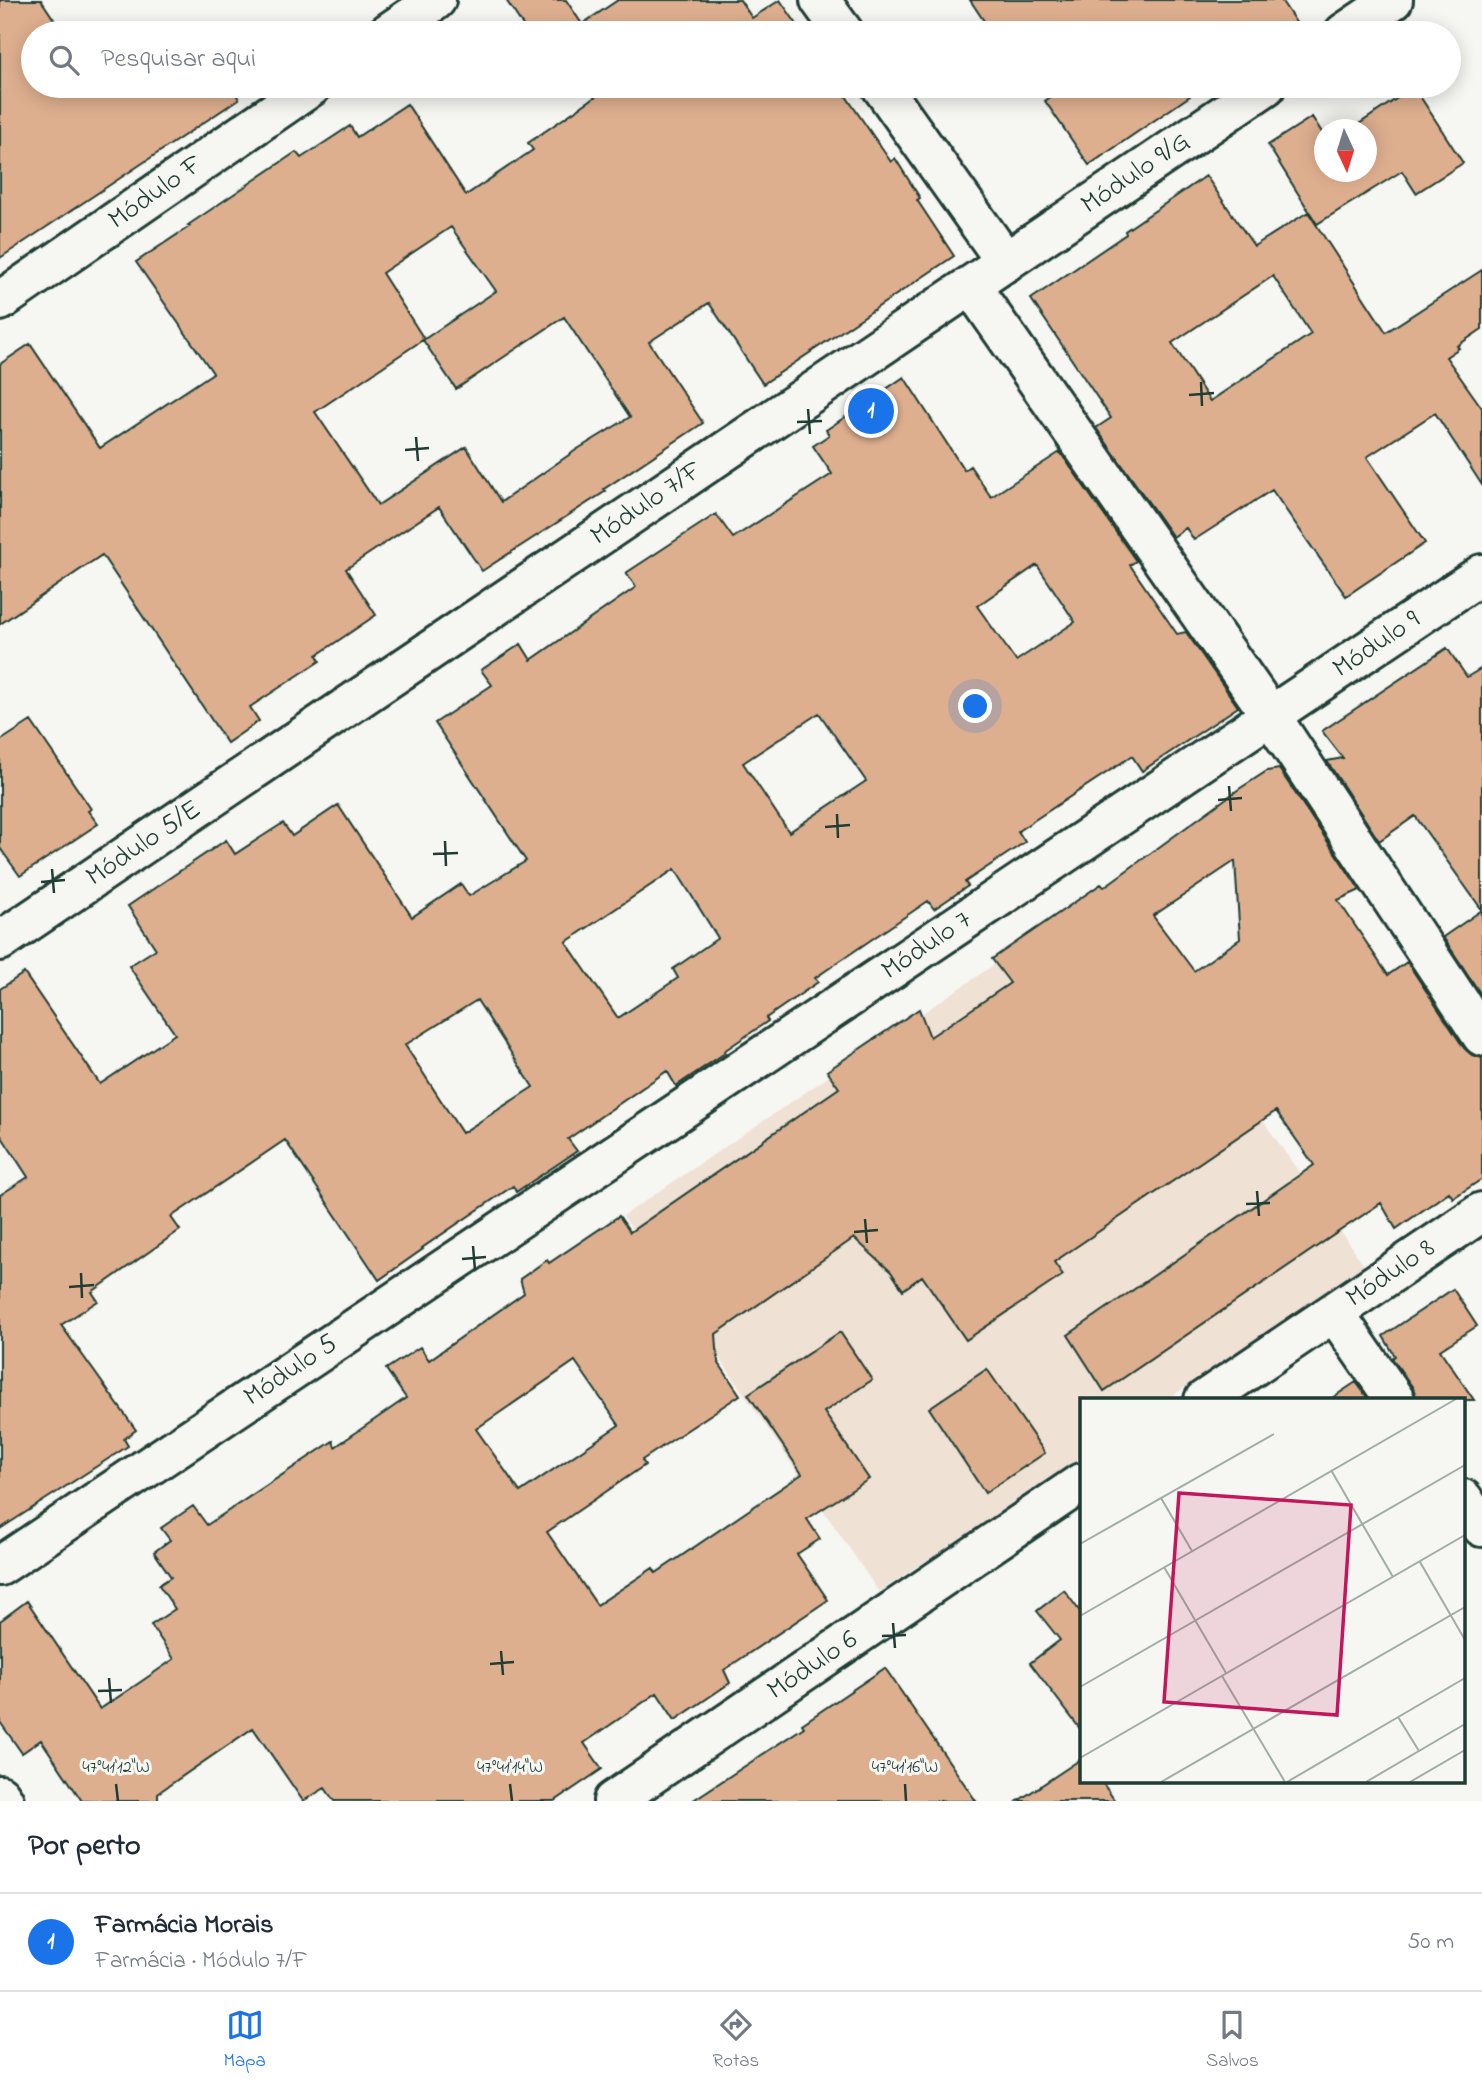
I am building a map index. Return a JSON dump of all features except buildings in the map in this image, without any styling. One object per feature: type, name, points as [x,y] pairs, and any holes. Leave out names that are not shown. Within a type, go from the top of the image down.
[{"type":"street","points":[[405,21],[436,0]]},
{"type":"street","points":[[820,0],[835,21]]},
{"type":"street","points":[[1362,21],[1393,0]]},
{"type":"street","name":"Módulo F","points":[[0,301],[295,98]]},
{"type":"street","points":[[890,98],[1006,262]]},
{"type":"street","name":"Módulo 9/G","points":[[1006,262],[1248,98]]},
{"type":"street","name":"Módulo 7/F","points":[[287,747],[1006,262]]},
{"type":"street","points":[[971,286],[1271,716],[1482,1036]]},
{"type":"street","name":"Módulo 9","points":[[1271,716],[1482,574]]},
{"type":"street","name":"Módulo 7","points":[[583,1177],[1271,716]]},
{"type":"street","name":"Módulo 5/E","points":[[0,941],[287,747]]},
{"type":"street","name":"Módulo 5","points":[[0,1566],[583,1177]]},
{"type":"street","name":"Módulo 8","points":[[1334,1312],[1482,1212]]},
{"type":"street","points":[[1207,1398],[1334,1312],[1394,1398]]},
{"type":"street","name":"Módulo 6","points":[[613,1801],[1080,1484]]},
{"type":"street","points":[[1464,1500],[1482,1527]]},
{"type":"street","points":[[0,1795],[4,1801]]},
{"type":"shaded area","points":[[1103,891],[1365,1267],[1169,1398],[1080,1398],[1080,1458],[879,1592],[623,1216]]},
{"type":"place","name":"Farmácia Morais","points":[[871,411]]}]
